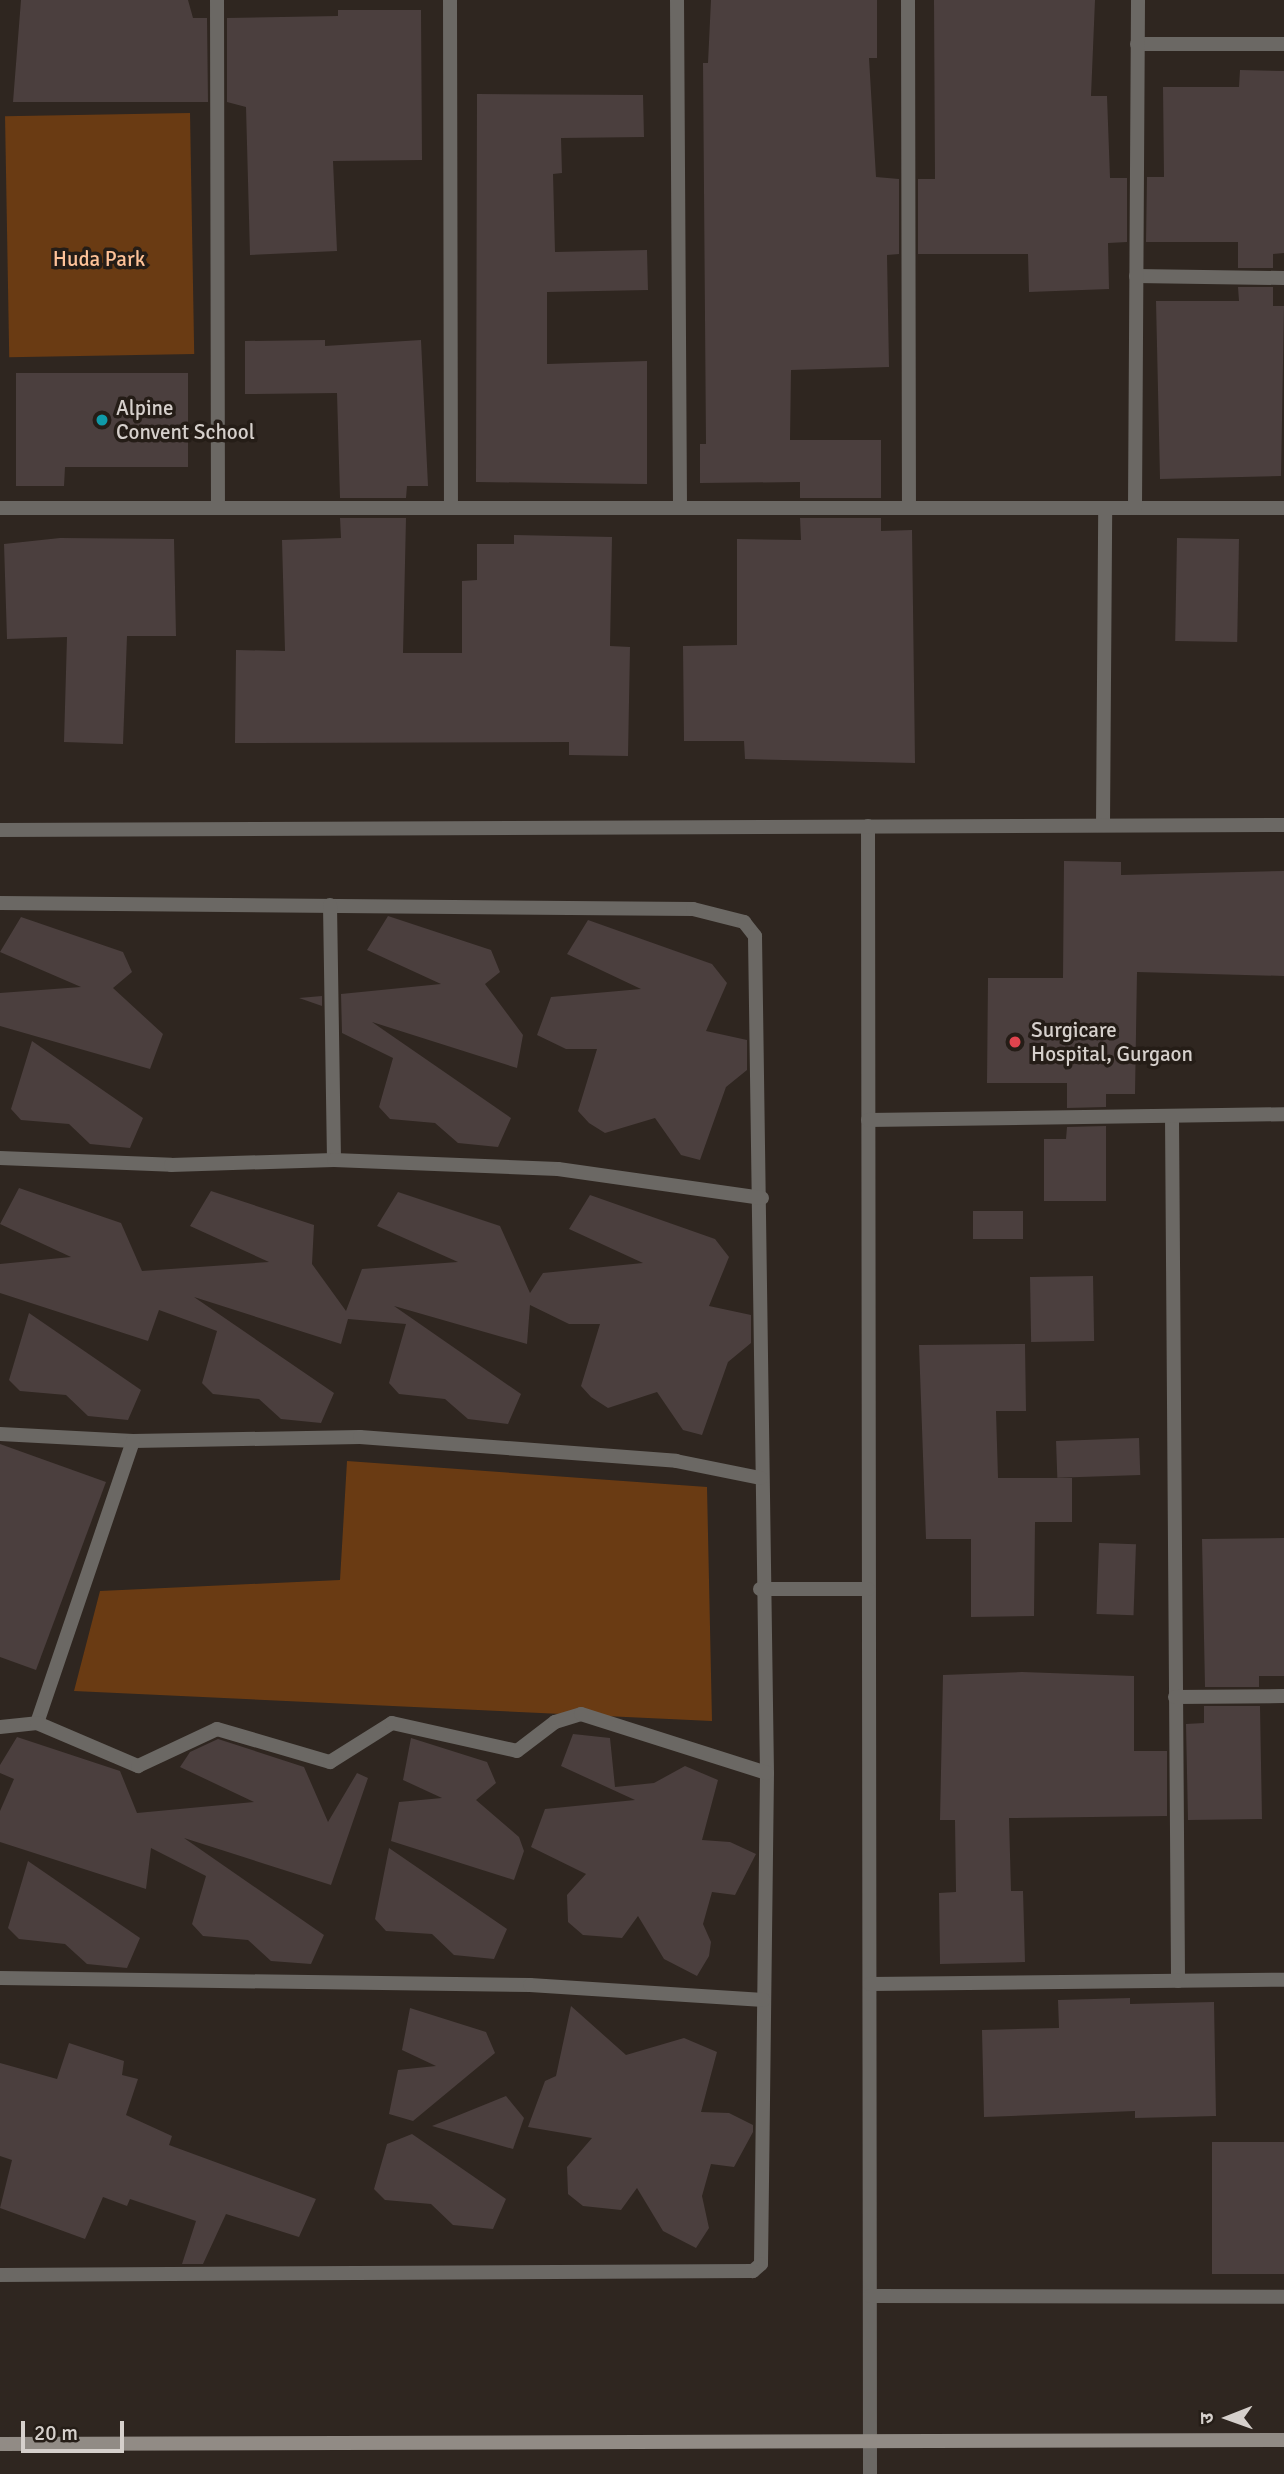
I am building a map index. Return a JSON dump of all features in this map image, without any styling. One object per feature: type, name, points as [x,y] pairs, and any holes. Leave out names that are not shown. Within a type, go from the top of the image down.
[{"type":"main road","points":[[0,2444],[1284,2440]]},
{"type":"street","points":[[218,0],[218,508]]},
{"type":"street","points":[[450,0],[451,508]]},
{"type":"street","points":[[677,0],[680,508]]},
{"type":"street","points":[[908,0],[909,508]]},
{"type":"street","points":[[1135,508],[1138,0]]},
{"type":"street","points":[[1138,44],[1284,44]]},
{"type":"street","points":[[1136,276],[1284,278]]},
{"type":"street","points":[[0,508],[1284,508]]},
{"type":"street","points":[[1103,825],[1105,508]]},
{"type":"street","points":[[0,830],[1284,825]]},
{"type":"street","points":[[868,827],[870,2474]]},
{"type":"street","points":[[0,903],[713,910],[744,922],[755,936],[762,1198],[760,1589],[767,1773],[761,2264],[753,2271],[0,2274]]},
{"type":"street","points":[[330,905],[334,1160]]},
{"type":"street","points":[[868,1120],[1284,1114]]},
{"type":"street","points":[[1172,1116],[1178,1981]]},
{"type":"street","points":[[0,1158],[171,1165],[334,1160],[558,1170],[762,1198]]},
{"type":"street","points":[[0,1434],[133,1441],[360,1437],[676,1461],[760,1478]]},
{"type":"street","points":[[37,1723],[133,1441]]},
{"type":"street","points":[[760,1589],[868,1588]]},
{"type":"street","points":[[1175,1697],[1284,1696]]},
{"type":"street","points":[[0,1727],[37,1723],[138,1766],[217,1728],[312,1761],[330,1762],[392,1723],[517,1751],[555,1722],[581,1714],[767,1773]]},
{"type":"street","points":[[0,1978],[530,1985],[764,2000]]},
{"type":"street","points":[[870,1984],[1284,1980]]},
{"type":"street","points":[[870,2296],[1284,2297]]},
{"type":"green space","name":"Huda Park","points":[[190,113],[194,354],[9,357],[5,116]]},
{"type":"green space","points":[[347,1461],[707,1487],[712,1721],[74,1691],[100,1591],[340,1580]]},
{"type":"building","points":[[21,0],[188,0],[193,18],[207,18],[208,102],[13,102]]},
{"type":"building","points":[[711,0],[877,0],[877,58],[869,58],[876,177],[899,179],[899,254],[887,255],[889,367],[791,370],[790,440],[881,440],[881,498],[800,498],[800,482],[700,483],[700,444],[706,444],[703,63],[708,63]]},
{"type":"building","points":[[934,0],[1095,0],[1091,96],[1107,96],[1110,178],[1127,178],[1127,242],[1108,243],[1109,289],[1029,292],[1028,254],[918,254],[918,179],[935,179]]},
{"type":"building","points":[[338,10],[421,10],[422,160],[333,161],[337,251],[250,255],[246,107],[227,102],[227,18],[338,16]]},
{"type":"building","points":[[1240,70],[1284,71],[1284,253],[1273,254],[1273,268],[1238,268],[1238,242],[1146,242],[1147,177],[1164,177],[1163,87],[1239,87]]},
{"type":"building","points":[[477,94],[643,95],[644,137],[561,138],[562,173],[553,174],[555,252],[647,250],[648,290],[547,292],[547,364],[647,361],[647,484],[476,482]]},
{"type":"building","points":[[1238,287],[1273,287],[1273,306],[1284,306],[1281,476],[1160,479],[1156,301],[1239,301]]},
{"type":"building","points":[[325,340],[325,346],[421,340],[428,486],[407,486],[406,498],[340,498],[337,393],[245,394],[245,341]]},
{"type":"building","name":"Alpine Convent School","points":[[16,373],[188,373],[188,467],[65,467],[64,486],[16,486]]},
{"type":"building","points":[[340,518],[406,518],[403,653],[462,653],[462,581],[477,580],[477,544],[514,544],[514,535],[612,537],[610,646],[630,647],[628,756],[569,755],[569,742],[235,743],[236,650],[285,651],[282,540],[341,538]]},
{"type":"building","points":[[800,518],[881,518],[881,531],[912,530],[915,763],[745,759],[744,741],[684,741],[683,646],[737,645],[737,539],[801,540]]},
{"type":"building","points":[[60,538],[174,539],[176,636],[127,636],[123,744],[64,742],[67,637],[7,639],[4,544]]},
{"type":"building","points":[[1177,538],[1239,539],[1237,642],[1175,641]]},
{"type":"building","points":[[1064,861],[1121,862],[1121,875],[1284,871],[1284,976],[1137,972],[1135,1094],[1106,1094],[1106,1107],[1067,1108],[1067,1083],[987,1083],[988,978],[1063,978]]},
{"type":"building","points":[[388,916],[491,950],[500,972],[485,984],[523,1035],[517,1068],[372,1022],[511,1118],[498,1147],[458,1143],[435,1123],[390,1119],[379,1107],[393,1058],[342,1033],[341,994],[441,984],[367,950]]},
{"type":"building","points":[[21,917],[123,952],[132,972],[113,988],[163,1034],[150,1069],[0,1026],[0,993],[81,987],[0,952]]},
{"type":"building","points":[[588,920],[712,964],[727,983],[706,1031],[747,1040],[747,1070],[726,1087],[700,1160],[681,1155],[655,1118],[605,1133],[589,1123],[578,1111],[597,1049],[566,1049],[537,1035],[551,997],[641,989],[567,954]]},
{"type":"building","points":[[322,996],[322,1006],[299,998]]},
{"type":"building","points":[[32,1041],[143,1118],[130,1148],[90,1144],[69,1124],[21,1120],[11,1109]]},
{"type":"building","points":[[1106,1126],[1106,1201],[1044,1201],[1044,1139],[1066,1139],[1067,1127]]},
{"type":"building","points":[[19,1188],[121,1223],[142,1271],[269,1262],[190,1226],[211,1191],[314,1225],[312,1264],[346,1311],[362,1269],[458,1262],[377,1226],[398,1192],[500,1226],[530,1293],[543,1273],[643,1263],[569,1229],[590,1195],[715,1239],[729,1257],[709,1306],[751,1315],[751,1343],[728,1362],[702,1435],[683,1430],[657,1392],[608,1408],[591,1397],[581,1386],[600,1324],[569,1324],[530,1305],[527,1344],[394,1306],[521,1394],[508,1424],[468,1419],[445,1399],[399,1394],[389,1383],[406,1324],[348,1319],[341,1344],[194,1297],[334,1393],[321,1423],[281,1419],[259,1399],[213,1394],[202,1383],[217,1331],[159,1310],[148,1341],[0,1293],[0,1264],[71,1257],[0,1224]]},
{"type":"building","points":[[973,1211],[1023,1211],[1023,1239],[973,1239]]},
{"type":"building","points":[[1093,1276],[1094,1341],[1031,1342],[1030,1277]]},
{"type":"building","points":[[29,1313],[141,1390],[128,1420],[88,1416],[66,1395],[20,1391],[9,1380]]},
{"type":"building","points":[[1025,1344],[1026,1411],[996,1411],[998,1478],[1072,1478],[1072,1522],[1035,1522],[1034,1616],[971,1617],[971,1539],[926,1539],[919,1345]]},
{"type":"building","points":[[1139,1438],[1140,1475],[1057,1478],[1056,1441]]},
{"type":"building","points":[[0,1444],[106,1482],[36,1670],[0,1657]]},
{"type":"building","points":[[1284,1538],[1284,1676],[1259,1676],[1259,1687],[1205,1687],[1202,1539]]},
{"type":"building","points":[[1099,1543],[1136,1544],[1133,1615],[1097,1614]]},
{"type":"building","points":[[1022,1672],[1134,1676],[1134,1751],[1167,1751],[1167,1816],[1009,1818],[1011,1891],[1023,1891],[1025,1962],[940,1964],[939,1893],[956,1892],[955,1820],[940,1820],[943,1675]]},
{"type":"building","points":[[1204,1706],[1260,1706],[1262,1819],[1188,1820],[1186,1724],[1204,1723]]},
{"type":"building","points":[[573,1734],[610,1738],[615,1787],[654,1783],[685,1766],[718,1780],[702,1840],[730,1842],[756,1854],[735,1895],[712,1892],[703,1924],[711,1942],[709,1956],[697,1976],[664,1959],[638,1916],[622,1938],[583,1935],[568,1922],[567,1895],[586,1874],[531,1847],[545,1809],[635,1800],[561,1766]]},
{"type":"building","points":[[17,1737],[120,1771],[137,1813],[254,1802],[180,1767],[190,1752],[218,1739],[304,1767],[328,1822],[357,1773],[368,1778],[331,1885],[184,1838],[324,1935],[311,1964],[271,1961],[248,1940],[203,1936],[192,1924],[206,1876],[151,1848],[146,1889],[0,1842],[0,1811],[14,1779],[0,1773],[0,1765]]},
{"type":"building","points":[[411,1738],[487,1762],[496,1783],[476,1800],[519,1837],[524,1851],[514,1880],[391,1841],[399,1802],[442,1798],[403,1780]]},
{"type":"building","points":[[389,1848],[507,1929],[494,1959],[454,1955],[432,1934],[386,1931],[375,1919]]},
{"type":"building","points":[[28,1861],[140,1938],[127,1968],[87,1964],[65,1944],[19,1939],[8,1928]]},
{"type":"building","points":[[1130,1998],[1130,2004],[1214,2002],[1216,2116],[1135,2118],[1135,2111],[984,2117],[982,2030],[1059,2028],[1058,2000]]},
{"type":"building","points":[[571,2006],[626,2055],[684,2038],[717,2052],[701,2112],[729,2113],[753,2125],[753,2132],[734,2167],[711,2164],[702,2196],[709,2228],[696,2248],[663,2231],[637,2188],[621,2210],[583,2206],[568,2194],[567,2167],[592,2138],[528,2127],[545,2081],[556,2076]]},
{"type":"building","points":[[410,2008],[486,2032],[495,2053],[413,2121],[389,2114],[398,2070],[436,2066],[402,2050]]},
{"type":"building","points":[[69,2043],[124,2061],[122,2075],[138,2079],[126,2115],[172,2136],[169,2145],[316,2199],[299,2237],[226,2214],[203,2264],[182,2264],[196,2221],[130,2199],[127,2206],[103,2197],[85,2239],[0,2208],[12,2160],[0,2156],[0,2063],[57,2079]]},
{"type":"building","points":[[506,2096],[524,2118],[513,2149],[432,2126]]},
{"type":"building","points":[[412,2134],[506,2199],[493,2229],[453,2225],[431,2204],[385,2200],[374,2189],[387,2144]]},
{"type":"building","points":[[1212,2142],[1284,2142],[1284,2274],[1212,2274]]},
{"type":"place","name":"Alpine Convent School","points":[[102,420]]},
{"type":"place","name":"Surgicare Hospital, Gurgaon","points":[[1015,1042]]}]
